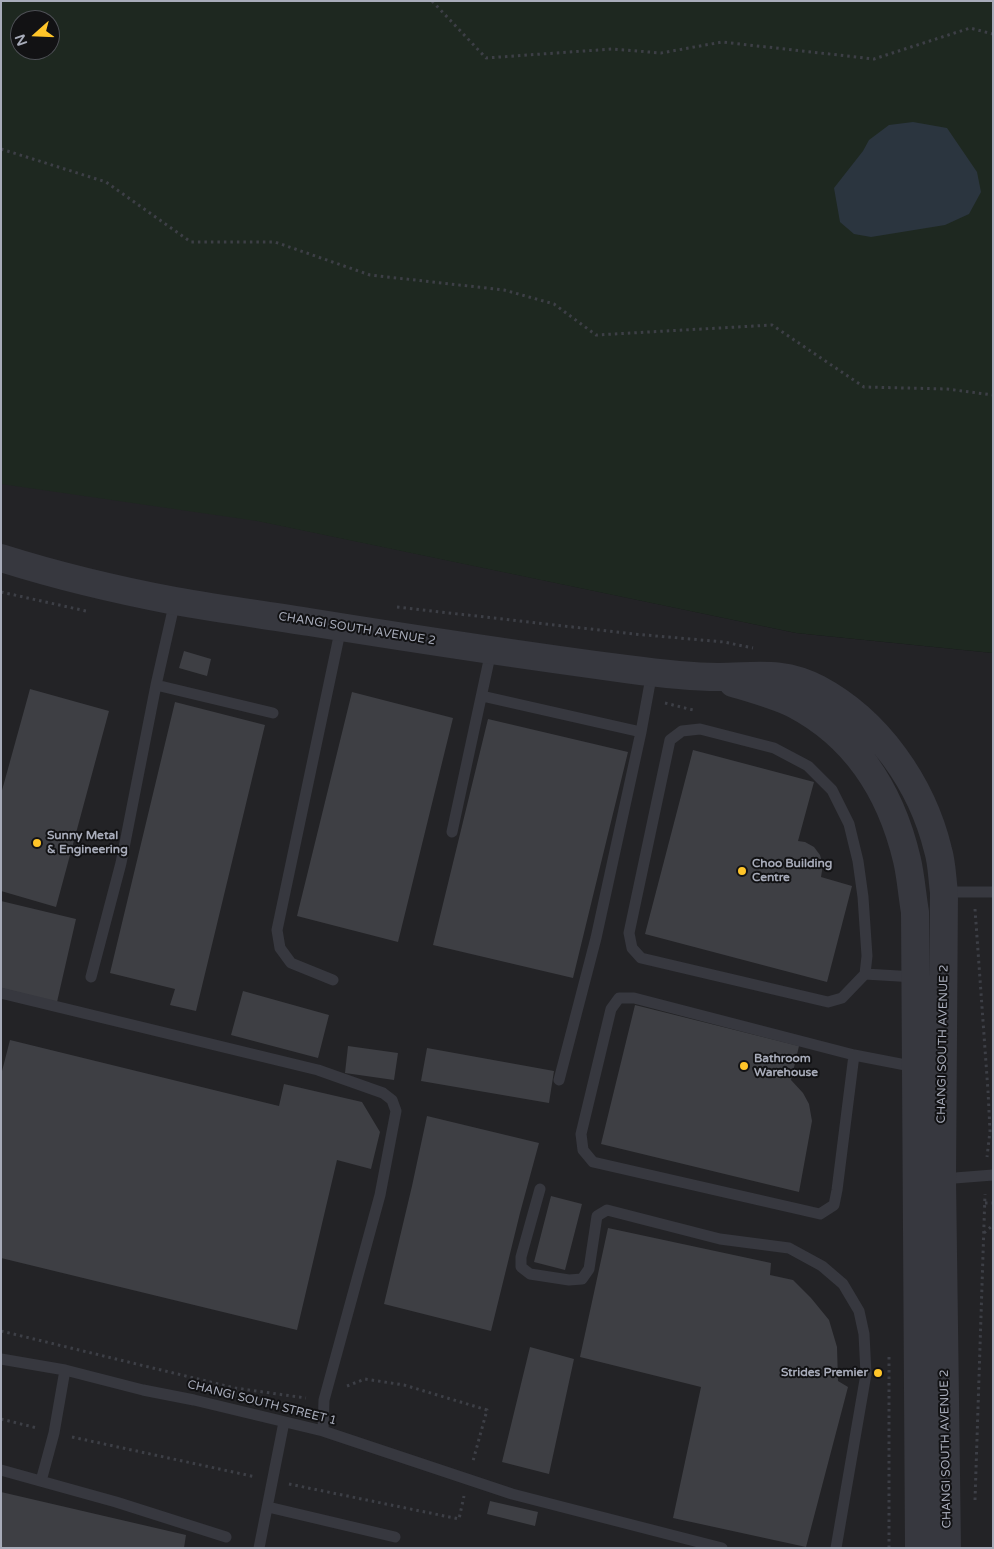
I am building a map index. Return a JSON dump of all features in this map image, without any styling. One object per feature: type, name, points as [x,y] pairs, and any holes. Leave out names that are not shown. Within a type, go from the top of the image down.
[{"type":"street","name":"CHANGI SOUTH AVENUE 2","points":[[1,558],[71,578],[175,600],[491,651],[652,672],[717,677],[764,675],[788,677],[816,688],[845,705],[873,730],[894,756],[912,785],[928,817],[938,851],[944,892],[929,1179],[919,1548]]},
{"type":"street","name":"CHANGI SOUTH AVENUE 2","points":[[717,677],[793,704],[823,722],[856,752],[874,776],[888,802],[907,860],[915,912],[916,1066],[929,1179],[947,1548]]},
{"type":"lane","points":[[91,977],[121,863],[156,685],[175,600]]},
{"type":"lane","points":[[332,980],[291,964],[280,948],[277,930],[341,627]]},
{"type":"lane","points":[[452,832],[491,651]]},
{"type":"lane","points":[[559,1080],[596,938],[641,732],[652,672]]},
{"type":"lane","points":[[156,685],[273,713]]},
{"type":"lane","points":[[482,696],[641,732]]},
{"type":"lane","points":[[865,974],[865,925],[858,861],[849,824],[832,790],[808,766],[774,748],[700,729],[682,731],[670,740],[629,933],[632,948],[641,958],[828,1002],[842,998],[865,974],[915,977]]},
{"type":"lane","points":[[944,892],[993,892]]},
{"type":"lane","points":[[1,993],[318,1070],[383,1093],[392,1100],[396,1111],[380,1195],[324,1400],[323,1431]]},
{"type":"lane","points":[[854,1055],[838,1190],[834,1205],[820,1214],[593,1162],[584,1150],[581,1134],[611,1009],[619,998],[634,998],[854,1055],[916,1066]]},
{"type":"lane","points":[[929,1179],[989,1175]]},
{"type":"lane","points":[[540,1189],[521,1257],[521,1267],[530,1274],[569,1280],[582,1279],[589,1269],[597,1216],[606,1210],[720,1239],[789,1248],[822,1266],[843,1284],[859,1311],[864,1334],[866,1374],[836,1548]]},
{"type":"lane","name":"CHANGI SOUTH STREET 1","points":[[1,1358],[66,1370],[143,1390],[194,1400],[323,1431],[512,1494],[722,1548]]},
{"type":"lane","points":[[41,1481],[54,1433],[66,1370]]},
{"type":"lane","points":[[259,1548],[284,1422]]},
{"type":"lane","points":[[1,1470],[116,1502],[226,1537]]},
{"type":"lane","points":[[268,1508],[394,1537]]},
{"type":"path","points":[[432,1],[486,58],[612,49],[661,53],[722,42],[874,59],[970,28],[993,34]]},
{"type":"path","points":[[1,149],[106,182],[191,242],[275,242],[370,275],[504,290],[554,304],[596,336],[772,325],[864,387],[947,389],[993,394]]},
{"type":"path","points":[[974,892],[991,1131],[989,1175],[985,1203],[975,1510]]},
{"type":"path","points":[[988,1091],[993,1097]]},
{"type":"path","points":[[985,1203],[993,1203]]},
{"type":"path","points":[[984,1234],[993,1225]]},
{"type":"path","points":[[1,1331],[235,1388],[324,1400],[344,1387],[366,1380],[404,1384],[488,1410],[468,1479],[459,1519],[272,1481],[54,1433],[1,1419]]},
{"type":"shaded area","points":[[1,1],[993,1],[993,653],[796,633],[257,521],[1,484]]},
{"type":"shaded area","points":[[913,122],[947,128],[977,172],[981,192],[969,214],[945,225],[871,237],[854,234],[840,222],[834,188],[863,151],[869,140],[889,125]]},
{"type":"shaded area","points":[[1,467],[796,633],[993,653],[993,1548],[1,1548]]},
{"type":"building","points":[[184,651],[211,659],[207,676],[179,668]]},
{"type":"building","name":"Sunny Metal & Engineering","points":[[30,689],[109,711],[56,907],[1,891],[1,794]]},
{"type":"building","points":[[352,692],[453,718],[398,942],[297,916]]},
{"type":"building","points":[[175,702],[265,725],[196,1011],[170,1005],[175,989],[110,973]]},
{"type":"building","points":[[488,719],[628,752],[573,978],[433,945]]},
{"type":"building","name":"Choo Building Centre","points":[[693,750],[814,782],[798,841],[805,842],[814,847],[820,855],[823,865],[821,877],[852,886],[827,982],[645,934]]},
{"type":"building","points":[[1,901],[76,919],[57,1002],[1,988]]},
{"type":"building","points":[[243,991],[329,1015],[318,1058],[231,1035]]},
{"type":"building","points":[[635,1005],[799,1046],[791,1080],[803,1093],[809,1104],[812,1121],[799,1192],[601,1144]]},
{"type":"building","points":[[10,1040],[279,1106],[284,1084],[362,1102],[380,1132],[371,1169],[337,1160],[297,1330],[1,1258],[1,1075]]},
{"type":"building","points":[[348,1046],[398,1053],[394,1080],[345,1073]]},
{"type":"building","points":[[427,1048],[554,1071],[549,1103],[421,1081]]},
{"type":"building","points":[[427,1116],[539,1143],[491,1331],[384,1304]]},
{"type":"building","points":[[551,1196],[582,1204],[565,1270],[534,1262]]},
{"type":"building","points":[[608,1228],[771,1263],[770,1275],[793,1280],[829,1320],[837,1347],[838,1381],[848,1387],[806,1547],[673,1518],[701,1387],[580,1357]]},
{"type":"building","points":[[530,1347],[574,1359],[549,1474],[502,1462]]},
{"type":"building","points":[[1,1492],[186,1535],[184,1548],[1,1548]]},
{"type":"building","points":[[490,1501],[538,1512],[535,1526],[487,1514]]},
{"type":"place","name":"Sunny Metal & Engineering","points":[[37,843]]},
{"type":"place","name":"Choo Building Centre","points":[[742,871]]},
{"type":"place","name":"Bathroom Warehouse","points":[[744,1066]]},
{"type":"place","name":"Strides Premier","points":[[878,1373]]}]
